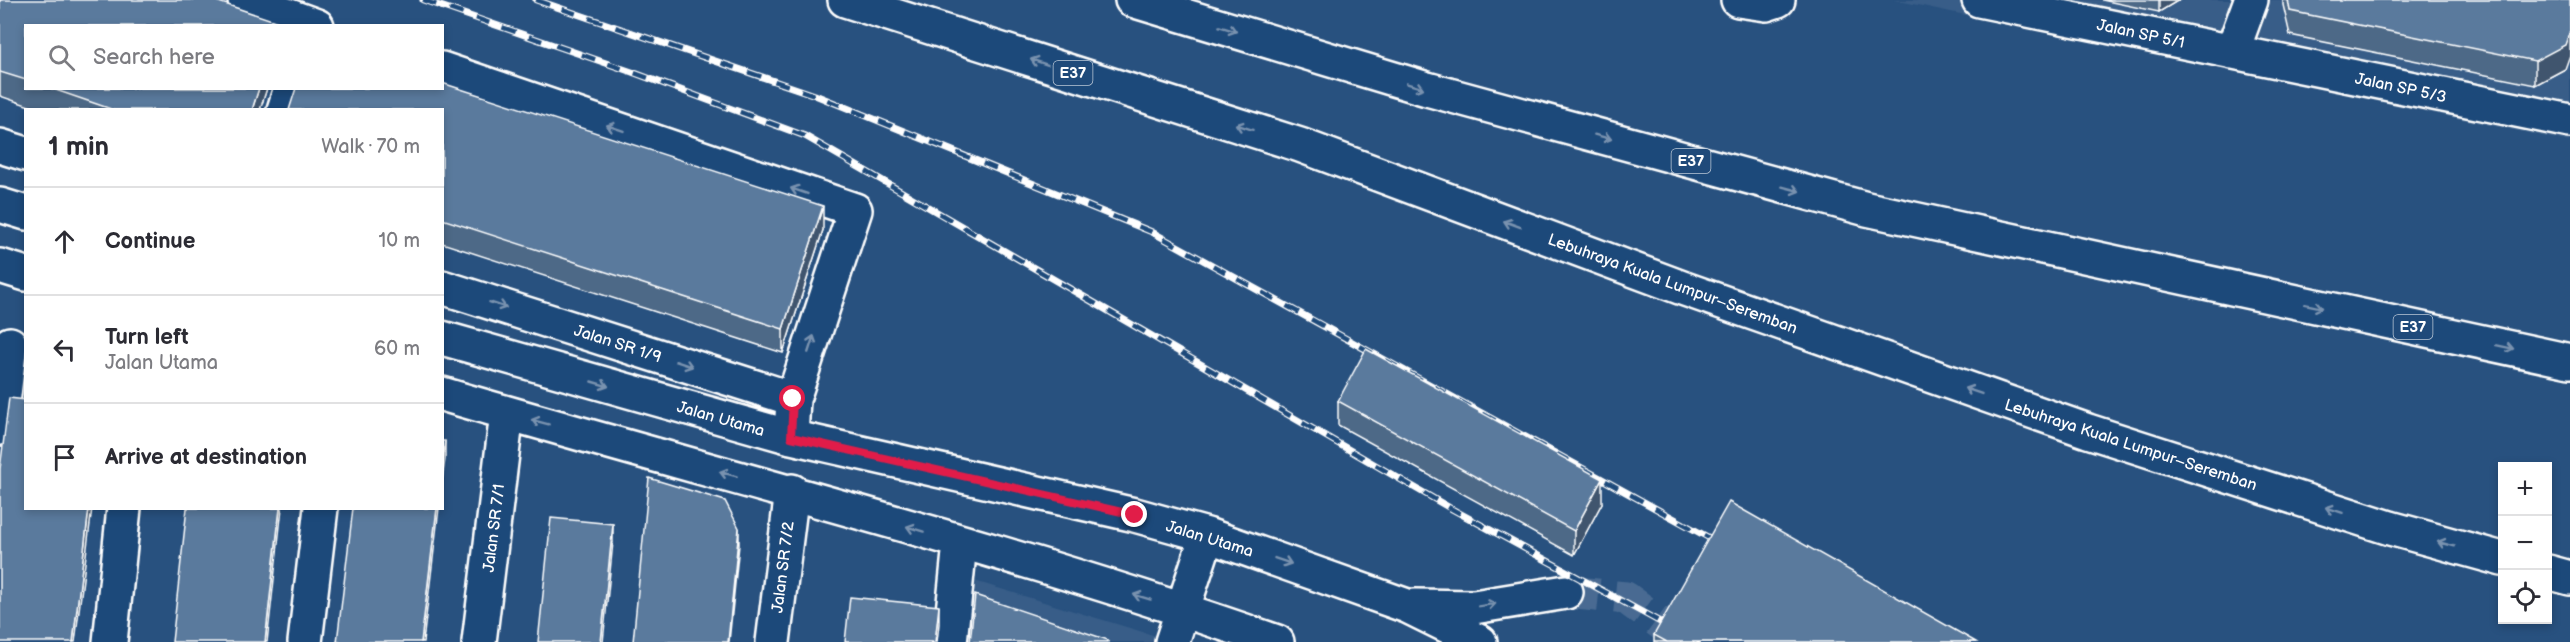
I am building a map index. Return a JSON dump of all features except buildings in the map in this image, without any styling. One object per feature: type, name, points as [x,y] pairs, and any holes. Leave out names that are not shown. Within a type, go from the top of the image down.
[{"type":"main road","points":[[245,0],[311,24]]},
{"type":"main road","name":"Lebuhraya Kuala Lumpur–Seremban","points":[[846,0],[1300,145],[1685,289],[2088,431],[2390,528],[2498,558]]},
{"type":"main road","name":"E37","points":[[1132,0],[1171,8],[1427,89],[1867,209],[2570,361]]},
{"type":"main road","points":[[1738,0],[1766,4],[1778,0]]},
{"type":"main road","name":"Jalan SP 5/1","points":[[1979,0],[2232,52]]},
{"type":"main road","points":[[2232,52],[2251,0]]},
{"type":"main road","name":"Jalan SP 5/3","points":[[2232,52],[2570,122]]},
{"type":"main road","points":[[444,70],[855,210],[793,399],[791,437]]},
{"type":"main road","points":[[285,108],[290,90]]},
{"type":"main road","points":[[0,146],[24,153]]},
{"type":"main road","points":[[0,205],[24,212]]},
{"type":"main road","points":[[0,266],[24,273]]},
{"type":"main road","name":"Jalan SR 1/9","points":[[444,288],[793,399]]},
{"type":"main road","name":"Jalan Utama","points":[[444,339],[791,437],[1135,515],[1207,535],[1407,606],[1480,642]]},
{"type":"main road","points":[[0,428],[12,345]]},
{"type":"main road","points":[[444,395],[792,491],[1182,609],[1278,642]]},
{"type":"main road","name":"Jalan SR 7/1","points":[[479,642],[507,413]]},
{"type":"main road","name":"Jalan SR 7/2","points":[[773,642],[792,491]]},
{"type":"main road","points":[[110,642],[124,510]]},
{"type":"main road","points":[[305,642],[321,510]]},
{"type":"main road","points":[[1172,642],[1207,535]]},
{"type":"main road","points":[[950,642],[960,543]]},
{"type":"main road","points":[[2552,573],[2570,578]]},
{"type":"main road","points":[[1407,606],[1474,607],[1566,592]]},
{"type":"shaded area","points":[[1894,0],[2570,0],[2570,142]]},
{"type":"shaded area","points":[[948,573],[1176,642],[942,642]]},
{"type":"tunnel","points":[[1566,592],[1626,598],[1686,642]]},
{"type":"railway","points":[[423,0],[632,72],[805,136],[1450,508],[1697,642]]},
{"type":"railway","points":[[536,0],[815,95],[1152,232],[1724,546]]},
{"type":"route","points":[[793,399],[791,437],[1135,515]]}]
